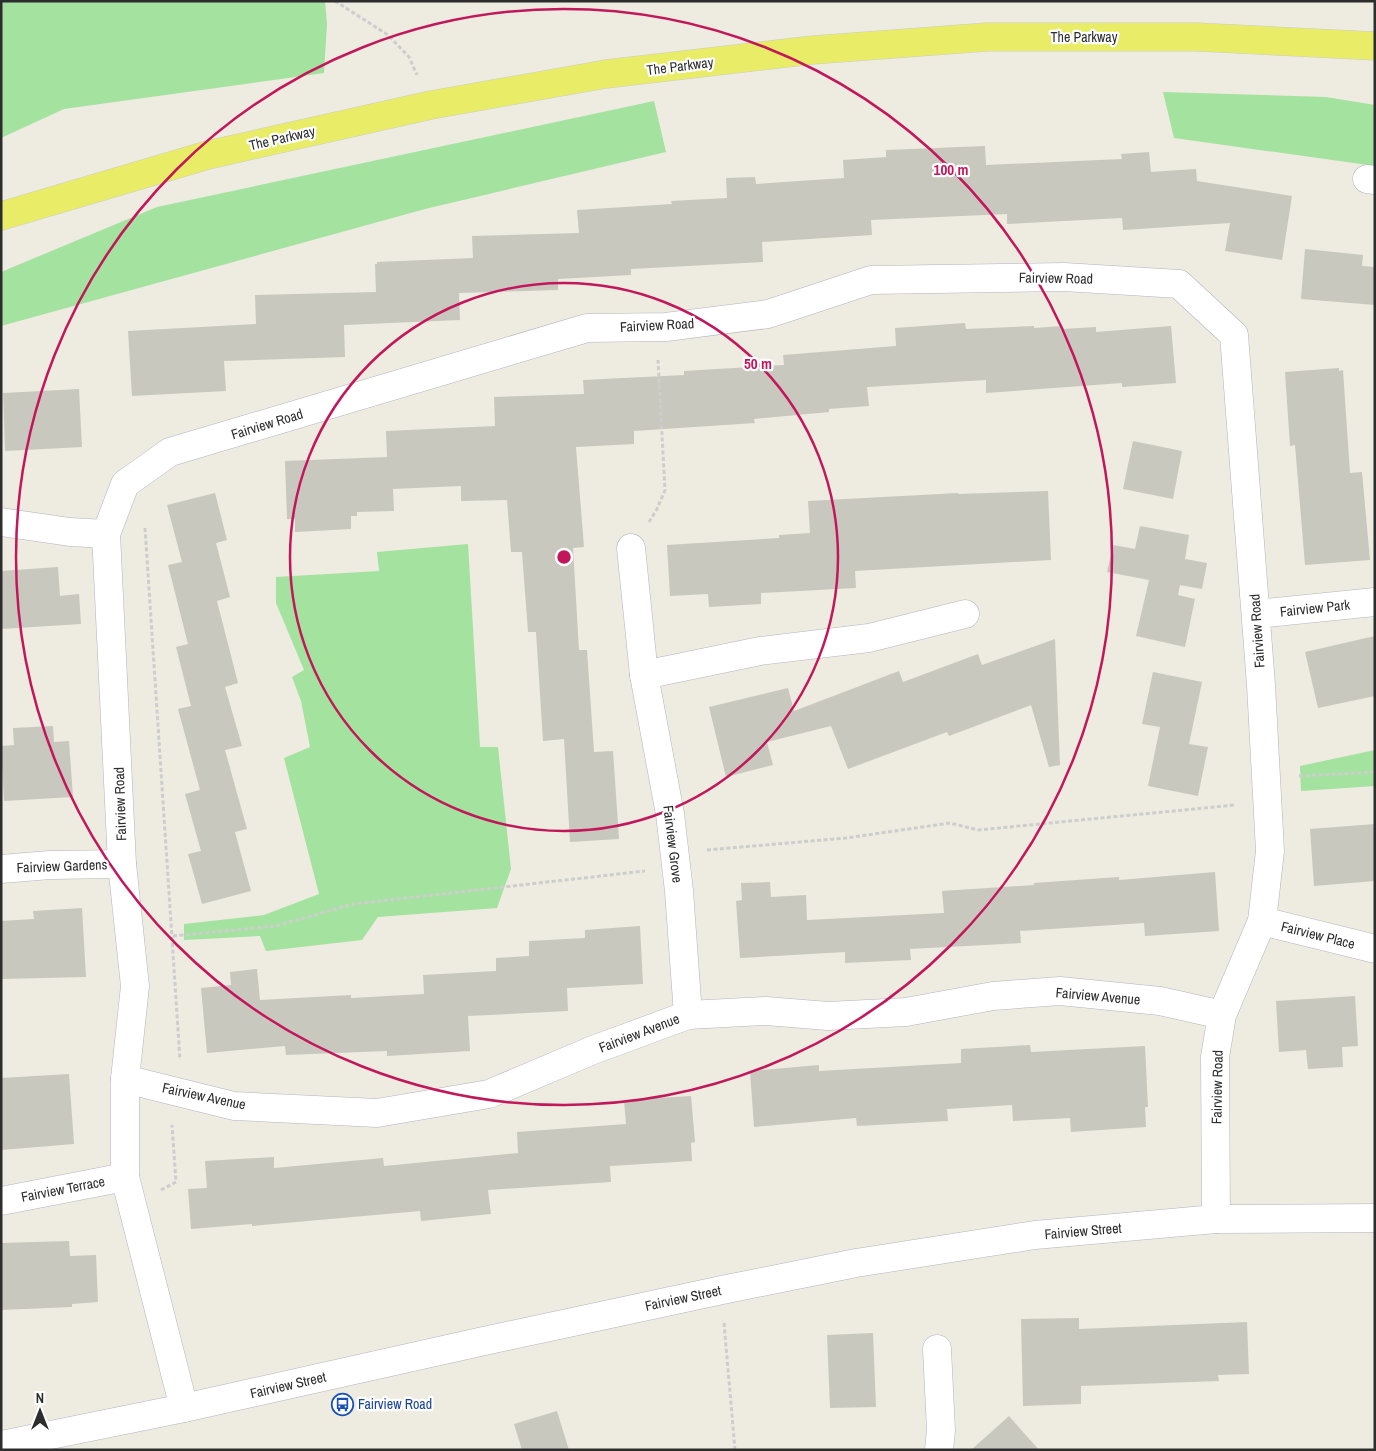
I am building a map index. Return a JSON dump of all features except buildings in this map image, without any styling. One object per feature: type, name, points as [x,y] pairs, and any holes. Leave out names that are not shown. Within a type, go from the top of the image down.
[{"type":"main road","name":"The Parkway","points":[[1,216],[208,155],[431,105],[606,74],[813,50],[987,37],[1197,37],[1375,46]]},
{"type":"street","name":"Fairview Road","points":[[184,1408],[125,1177],[125,1078],[135,986],[122,864],[106,534],[125,484],[170,452],[587,328],[656,327],[768,314],[871,280],[1064,277],[1179,284],[1234,335],[1256,614],[1270,850],[1262,921],[1222,1015],[1215,1057],[1216,1219]]},
{"type":"street","points":[[1,522],[70,532],[106,534]]},
{"type":"street","name":"Fairview Grove","points":[[631,548],[644,675],[670,814],[688,1014]]},
{"type":"street","name":"Fairview Park","points":[[1256,614],[1375,602]]},
{"type":"street","points":[[644,675],[760,650],[869,638],[965,614]]},
{"type":"street","name":"Fairview Gardens","points":[[1,869],[50,864],[122,864]]},
{"type":"street","name":"Fairview Place","points":[[1262,921],[1375,949]]},
{"type":"street","name":"Fairview Avenue","points":[[125,1078],[234,1106],[377,1113],[489,1094],[593,1050],[688,1014],[766,1012],[828,1016],[906,1012],[993,996],[1060,991],[1160,1001],[1222,1015]]},
{"type":"street","name":"Fairview Terrace","points":[[1,1201],[125,1177]]},
{"type":"street","name":"Fairview Street","points":[[1,1445],[184,1408],[474,1343],[856,1263],[1035,1235],[1216,1219],[1375,1218]]},
{"type":"street","points":[[937,1349],[941,1430],[939,1450]]},
{"type":"path","points":[[335,1],[388,35],[409,57],[431,105]]},
{"type":"path","points":[[631,548],[649,540],[649,522],[665,490],[656,327]]},
{"type":"path","points":[[133,1207],[176,1182],[173,936],[145,522]]},
{"type":"path","points":[[173,936],[276,926],[353,904],[675,860],[950,823],[978,830],[1267,790],[1375,772]]},
{"type":"path","points":[[722,1290],[736,1450]]},
{"type":"green space","points":[[1,1],[325,1],[327,24],[324,73],[64,109],[1,138]]},
{"type":"green space","points":[[1163,92],[1326,97],[1375,105],[1375,166],[1174,138]]},
{"type":"green space","points":[[654,101],[666,152],[425,209],[1,326],[1,272],[157,207]]},
{"type":"green space","points":[[468,544],[480,747],[498,747],[511,869],[497,908],[378,917],[362,940],[266,951],[260,936],[184,940],[184,924],[264,915],[319,894],[284,758],[310,747],[301,701],[292,677],[304,670],[276,603],[276,577],[379,571],[377,552]]},
{"type":"green space","points":[[1375,750],[1375,786],[1301,791],[1300,766]]},
{"type":"place","name":"Fairview Road","points":[[342,1404]]}]
